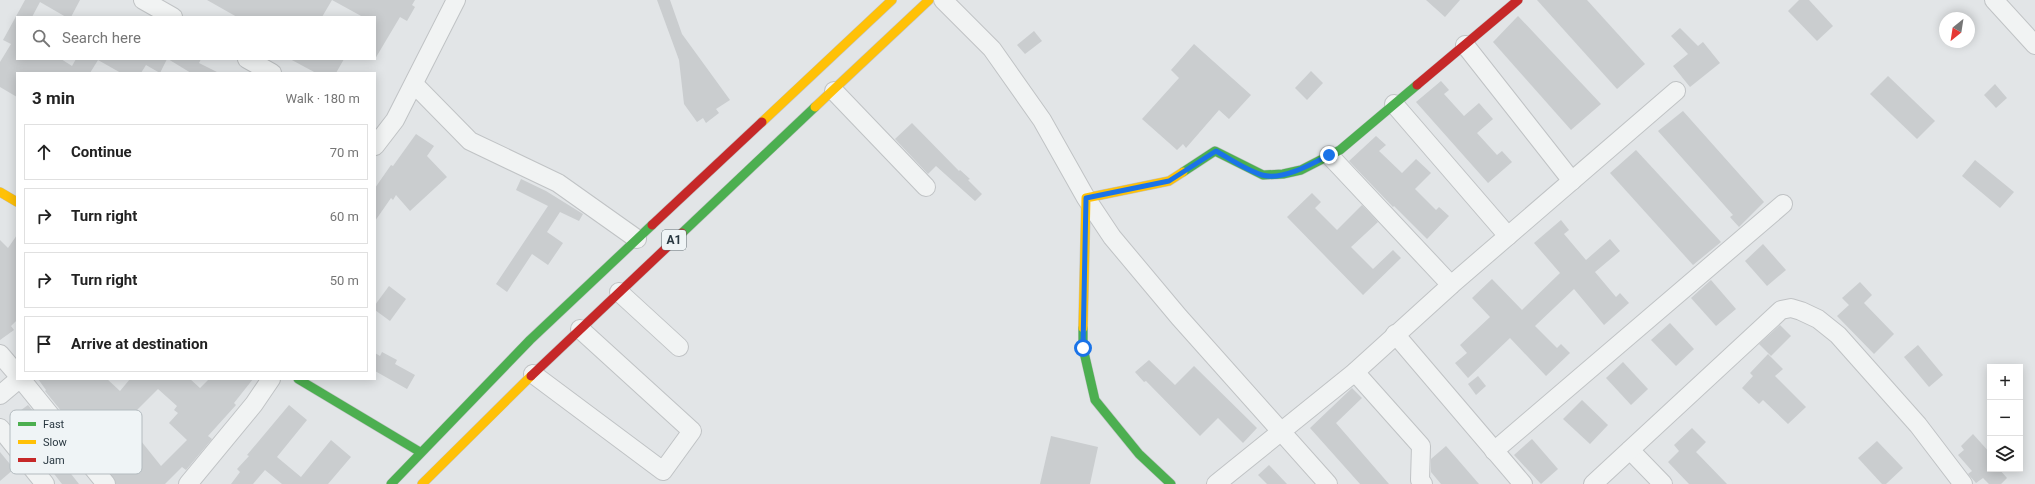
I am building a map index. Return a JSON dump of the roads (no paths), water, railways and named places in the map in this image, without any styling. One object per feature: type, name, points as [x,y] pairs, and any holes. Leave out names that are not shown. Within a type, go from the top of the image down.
[{"type":"main road","name":"A1","points":[[391,484],[420,452],[530,340],[892,0]]},
{"type":"main road","name":"A1","points":[[422,484],[580,329],[929,0]]},
{"type":"main road","points":[[1171,484],[1139,454],[1095,400],[1083,348],[1086,198],[1169,181],[1216,151],[1263,175],[1283,174],[1301,170],[1340,150],[1518,0]]},
{"type":"main road","points":[[0,192],[16,201]]},
{"type":"main road","points":[[300,380],[420,452]]},
{"type":"street","points":[[143,0],[165,9]]},
{"type":"street","points":[[378,138],[395,120],[456,0]]},
{"type":"street","points":[[943,0],[992,48],[1042,120],[1086,198],[1112,237],[1179,317],[1283,431],[1328,484]]},
{"type":"street","points":[[1994,0],[2035,45]]},
{"type":"street","points":[[1465,45],[1572,181]]},
{"type":"street","points":[[249,60],[270,72]]},
{"type":"street","points":[[414,84],[470,141],[558,183],[637,239]]},
{"type":"street","points":[[834,91],[926,188]]},
{"type":"street","points":[[1216,484],[1355,372],[1395,334],[1676,91]]},
{"type":"street","points":[[1394,104],[1508,236]]},
{"type":"street","points":[[1329,155],[1451,285]]},
{"type":"street","points":[[1494,450],[1783,204]]},
{"type":"street","points":[[619,292],[679,347]]},
{"type":"street","points":[[1593,484],[1781,310],[1791,308],[1818,319],[1838,335],[1918,425],[1963,484]]},
{"type":"street","points":[[533,374],[663,471],[692,431],[580,329]]},
{"type":"street","points":[[1395,334],[1523,484]]},
{"type":"street","points":[[0,354],[16,373]]},
{"type":"street","points":[[1355,372],[1421,446],[1420,480],[1423,484]]},
{"type":"street","points":[[0,395],[19,380]]},
{"type":"street","points":[[21,380],[45,410]]},
{"type":"street","points":[[188,484],[254,404],[270,380]]},
{"type":"street","points":[[0,428],[10,440]]},
{"type":"street","points":[[1630,450],[1663,484]]},
{"type":"street","points":[[37,474],[45,484]]},
{"type":"street","points":[[98,474],[106,484]]}]
